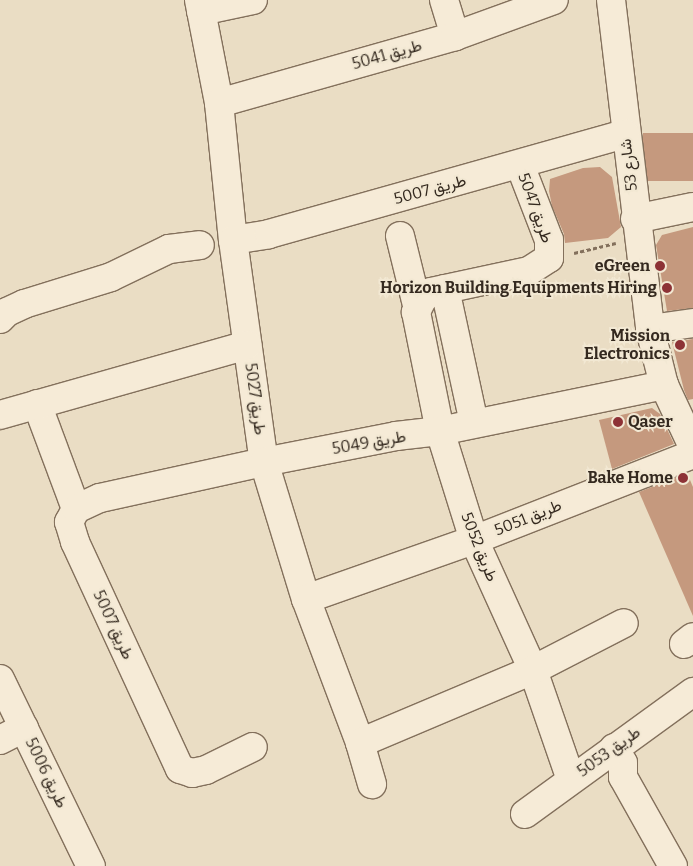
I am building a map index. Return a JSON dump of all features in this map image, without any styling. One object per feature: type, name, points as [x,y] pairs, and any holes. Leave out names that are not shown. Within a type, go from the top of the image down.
[{"type":"street","points":[[200,5],[253,0]]},
{"type":"street","points":[[444,0],[456,36]]},
{"type":"street","name":"طريق 5041","points":[[218,102],[456,36],[554,0]]},
{"type":"street","name":"شارع 53","points":[[610,0],[650,329],[664,385],[693,447]]},
{"type":"street","name":"طريق 5027","points":[[200,5],[218,102],[233,240],[264,462],[306,599],[360,743],[372,784]]},
{"type":"street","name":"طريق 5007","points":[[233,240],[269,234],[625,134]]},
{"type":"street","name":"طريق 5047","points":[[417,305],[431,292],[529,271],[549,258],[549,240],[520,165]]},
{"type":"street","points":[[637,228],[693,207]]},
{"type":"street","name":"طريق 5052","points":[[400,236],[417,305],[417,317],[440,431],[474,540],[533,670],[571,780]]},
{"type":"street","points":[[0,319],[7,312],[24,304],[111,277],[170,250],[200,245]]},
{"type":"street","points":[[445,289],[474,423]]},
{"type":"street","points":[[650,329],[693,323]]},
{"type":"street","points":[[0,415],[247,344]]},
{"type":"street","name":"طريق 5049","points":[[76,509],[100,498],[264,462],[396,436],[440,431],[664,385]]},
{"type":"street","points":[[37,404],[76,509]]},
{"type":"street","name":"طريق 5051","points":[[306,599],[474,540],[693,454]]},
{"type":"street","name":"طريق 5007","points":[[76,509],[69,522],[75,542],[180,770],[192,773],[206,770],[253,747]]},
{"type":"street","points":[[360,743],[533,670],[624,623]]},
{"type":"street","name":"طريق 5006","points":[[0,679],[91,866]]},
{"type":"street","name":"طريق 5053","points":[[525,814],[693,692]]},
{"type":"street","points":[[0,740],[24,728]]},
{"type":"street","points":[[608,753],[623,763],[623,777],[673,866]]},
{"type":"path","points":[[549,258],[637,228]]},
{"type":"building","points":[[643,133],[693,133],[693,181],[643,181]]},
{"type":"building","points":[[600,167],[612,177],[621,227],[608,238],[565,243],[564,234],[552,206],[549,191],[550,179],[583,168]]},
{"type":"building","points":[[693,227],[693,308],[667,311],[656,245],[662,235]]},
{"type":"building","points":[[693,339],[693,399],[688,400],[672,342]]},
{"type":"building","points":[[652,408],[660,414],[674,444],[612,469],[599,420]]},
{"type":"building","points":[[687,473],[693,487],[693,616],[639,492]]},
{"type":"place","name":"eGreen","points":[[660,266]]},
{"type":"place","name":"Horizon Building Equipments Hiring","points":[[667,288]]},
{"type":"place","name":"Mission Electronics","points":[[680,345]]},
{"type":"place","name":"Qaser","points":[[618,422]]},
{"type":"place","name":"Bake Home","points":[[683,478]]}]
